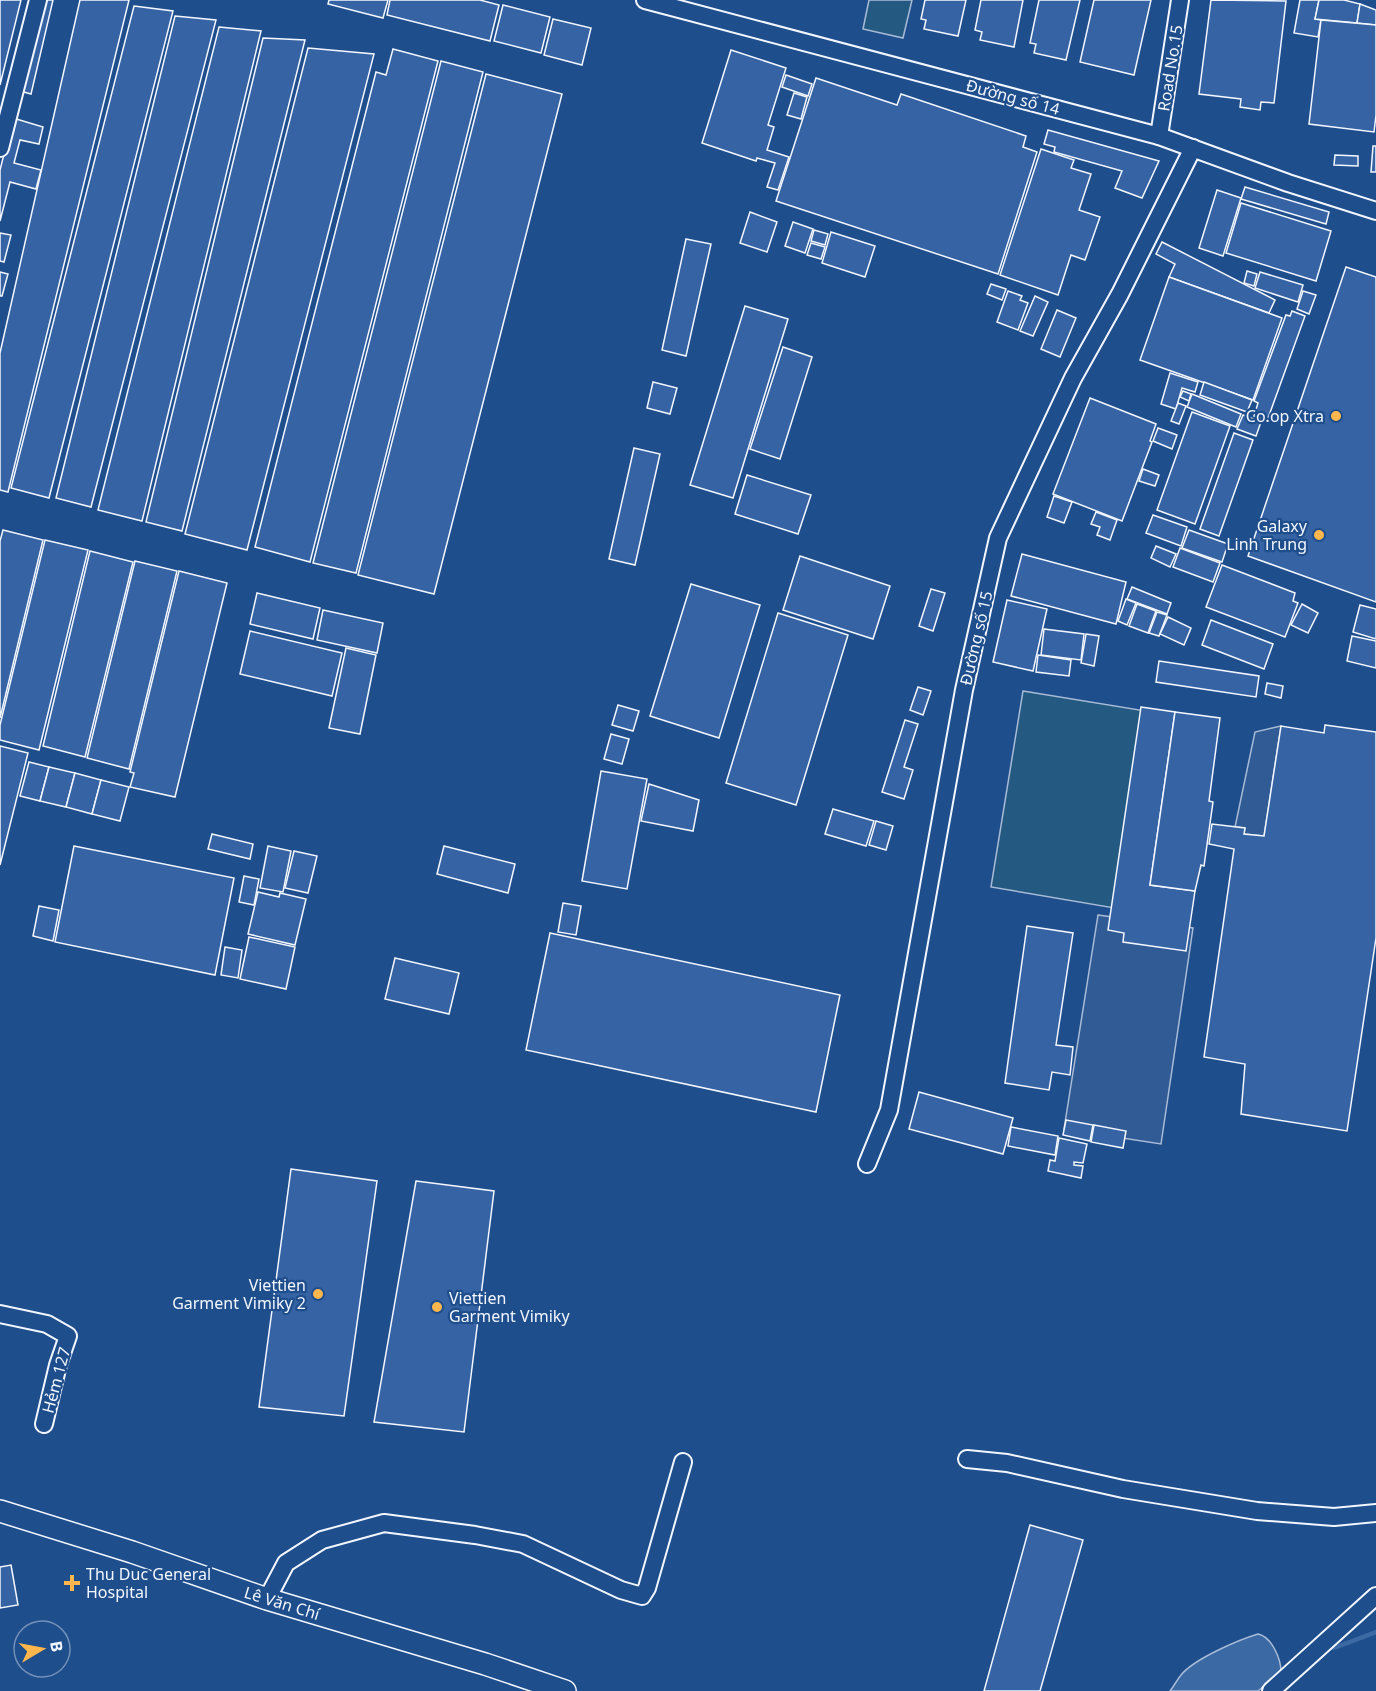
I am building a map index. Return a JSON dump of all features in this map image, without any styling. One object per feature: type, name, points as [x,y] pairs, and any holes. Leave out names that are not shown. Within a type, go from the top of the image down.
[{"type":"main road","name":"Lê Văn Chí","points":[[0,1511],[132,1551],[267,1599],[485,1664],[565,1691]]},
{"type":"street","points":[[0,148],[38,0]]},
{"type":"street","name":"Đường số 14","points":[[645,0],[1160,136],[1288,183],[1376,211]]},
{"type":"street","name":"Road No.15","points":[[1160,136],[1180,0]]},
{"type":"street","name":"Đường số 15","points":[[867,1164],[889,1110],[964,690],[998,538],[1072,378],[1120,294],[1193,148]]},
{"type":"street","name":"Hẻm 127","points":[[0,1314],[47,1324],[68,1336],[58,1365],[44,1424]]},
{"type":"street","points":[[967,1458],[1007,1463],[1124,1489],[1257,1511],[1334,1517],[1376,1513]]},
{"type":"street","points":[[267,1599],[286,1563],[295,1557],[322,1540],[384,1523],[523,1544],[621,1590],[642,1596],[647,1588],[683,1462]]},
{"type":"street","points":[[1271,1691],[1376,1596]]},
{"type":"shaded area","points":[[869,0],[912,0],[903,38],[863,29]]},
{"type":"shaded area","points":[[1023,691],[1152,712],[1120,909],[991,887]]},
{"type":"shaded area","points":[[1281,726],[1264,836],[1244,834],[1245,828],[1235,827],[1255,732]]},
{"type":"shaded area","points":[[1098,915],[1193,928],[1161,1144],[1064,1129]]},
{"type":"shaded area","points":[[1258,1634],[1268,1639],[1275,1649],[1281,1672],[1258,1691],[1170,1691],[1181,1675],[1196,1663],[1228,1645]]},
{"type":"building","points":[[0,0],[21,0],[0,85]]},
{"type":"building","points":[[41,0],[53,0],[31,94],[20,91]]},
{"type":"building","points":[[80,0],[129,0],[8,492],[0,490],[0,353]]},
{"type":"building","points":[[329,0],[388,0],[383,18],[328,4]]},
{"type":"building","points":[[390,0],[480,0],[499,5],[490,41],[387,15]]},
{"type":"building","points":[[925,0],[966,0],[958,36],[924,29],[926,20],[921,19]]},
{"type":"building","points":[[981,0],[1023,0],[1014,47],[980,40],[982,32],[975,30]]},
{"type":"building","points":[[1039,0],[1080,0],[1066,60],[1034,53],[1036,44],[1030,43]]},
{"type":"building","points":[[1094,0],[1151,0],[1134,75],[1080,62]]},
{"type":"building","points":[[1211,0],[1286,1],[1274,103],[1261,102],[1260,110],[1240,107],[1241,99],[1199,94]]},
{"type":"building","points":[[1300,0],[1319,0],[1315,19],[1321,20],[1318,37],[1294,33]]},
{"type":"building","points":[[1319,0],[1344,0],[1360,4],[1357,23],[1315,19]]},
{"type":"building","points":[[1360,4],[1376,10],[1376,25],[1357,23]]},
{"type":"building","points":[[503,5],[550,17],[541,53],[494,41]]},
{"type":"building","points":[[134,6],[173,11],[49,498],[11,488]]},
{"type":"building","points":[[175,16],[216,20],[91,507],[56,498]]},
{"type":"building","points":[[553,19],[591,28],[582,65],[544,55]]},
{"type":"building","points":[[1321,20],[1376,25],[1374,132],[1309,124]]},
{"type":"building","points":[[219,27],[261,31],[142,521],[98,510]]},
{"type":"building","points":[[263,38],[305,40],[182,531],[146,522]]},
{"type":"building","points":[[308,48],[374,54],[247,550],[185,534]]},
{"type":"building","points":[[393,49],[438,61],[310,562],[255,547],[376,72],[386,75]]},
{"type":"building","points":[[731,50],[786,68],[768,125],[774,127],[767,150],[789,157],[778,190],[767,187],[775,163],[757,158],[756,161],[702,143]]},
{"type":"building","points":[[441,61],[483,72],[356,573],[313,563]]},
{"type":"building","points":[[486,74],[562,94],[434,594],[358,575]]},
{"type":"building","points":[[786,75],[812,84],[808,96],[782,87]]},
{"type":"building","points":[[816,78],[897,105],[901,94],[1026,136],[1023,147],[1037,152],[998,274],[776,201]]},
{"type":"building","points":[[794,93],[807,97],[801,119],[787,115]]},
{"type":"building","points":[[13,118],[43,127],[39,144],[20,140],[14,163],[41,170],[36,189],[10,182],[0,221],[0,170]]},
{"type":"building","points":[[1048,130],[1159,161],[1142,198],[1115,188],[1122,171],[1054,152],[1055,147],[1044,144]]},
{"type":"building","points":[[1373,146],[1376,146],[1376,172],[1371,172]]},
{"type":"building","points":[[1041,149],[1074,160],[1071,168],[1091,174],[1079,210],[1100,217],[1085,260],[1071,255],[1058,295],[1000,275]]},
{"type":"building","points":[[1335,155],[1358,156],[1358,166],[1334,165]]},
{"type":"building","points":[[1245,187],[1329,212],[1326,224],[1241,199]]},
{"type":"building","points":[[1217,190],[1241,198],[1223,256],[1199,248]]},
{"type":"building","points":[[1241,203],[1331,231],[1316,281],[1226,253]]},
{"type":"building","points":[[750,212],[777,222],[767,252],[740,243]]},
{"type":"building","points":[[793,222],[813,229],[805,253],[785,246]]},
{"type":"building","points":[[814,230],[828,234],[825,245],[811,241]]},
{"type":"building","points":[[831,232],[875,246],[865,277],[822,263]]},
{"type":"building","points":[[0,233],[11,235],[4,262],[0,261]]},
{"type":"building","points":[[686,239],[711,244],[686,356],[662,350]]},
{"type":"building","points":[[1162,242],[1275,300],[1269,313],[1169,277],[1175,264],[1156,254]]},
{"type":"building","points":[[811,243],[825,247],[821,259],[807,255]]},
{"type":"building","name":"Co.op Xtra","points":[[1346,267],[1376,277],[1376,602],[1248,556]]},
{"type":"building","points":[[1247,271],[1257,274],[1254,286],[1244,283]]},
{"type":"building","points":[[0,272],[8,274],[2,296],[0,296]]},
{"type":"building","points":[[1260,272],[1303,285],[1298,302],[1255,288]]},
{"type":"building","points":[[1169,277],[1282,318],[1253,400],[1140,360]]},
{"type":"building","points":[[991,284],[1006,289],[1002,300],[987,294]]},
{"type":"building","points":[[1008,291],[1022,296],[1020,300],[1028,303],[1018,330],[997,322]]},
{"type":"building","points":[[1303,291],[1316,295],[1309,314],[1297,309]]},
{"type":"building","points":[[1035,296],[1048,302],[1033,336],[1020,331]]},
{"type":"building","points":[[745,306],[788,319],[733,498],[690,485]]},
{"type":"building","points":[[1057,310],[1076,318],[1060,357],[1041,349]]},
{"type":"building","points":[[1292,311],[1305,316],[1267,421],[1254,416],[1258,403],[1254,401],[1286,315],[1290,316]]},
{"type":"building","points":[[783,347],[812,357],[780,459],[750,449]]},
{"type":"building","points":[[1170,373],[1198,382],[1195,392],[1182,388],[1176,409],[1161,404]]},
{"type":"building","points":[[653,382],[677,388],[670,414],[647,408]]},
{"type":"building","points":[[1204,382],[1252,400],[1247,412],[1200,395]]},
{"type":"building","points":[[1183,391],[1191,394],[1189,401],[1180,397]]},
{"type":"building","points":[[1192,394],[1241,414],[1236,427],[1187,407]]},
{"type":"building","points":[[1090,398],[1156,424],[1150,441],[1152,442],[1122,521],[1053,494]]},
{"type":"building","points":[[1178,403],[1186,406],[1179,424],[1171,421]]},
{"type":"building","points":[[1192,412],[1230,426],[1195,524],[1157,510]]},
{"type":"building","points":[[1243,415],[1261,422],[1256,436],[1237,429]]},
{"type":"building","points":[[1158,428],[1177,435],[1172,449],[1153,441]]},
{"type":"building","points":[[1234,433],[1253,440],[1219,536],[1200,529]]},
{"type":"building","points":[[634,448],[660,454],[635,565],[609,559]]},
{"type":"building","points":[[1143,469],[1159,475],[1155,486],[1139,481]]},
{"type":"building","points":[[747,475],[811,495],[798,534],[735,514]]},
{"type":"building","points":[[1054,496],[1072,502],[1064,523],[1047,517]]},
{"type":"building","points":[[1096,512],[1117,520],[1110,540],[1097,535],[1100,527],[1091,524]]},
{"type":"building","points":[[1153,515],[1187,527],[1181,546],[1146,533]]},
{"type":"building","points":[[3,530],[43,540],[0,718],[0,541]]},
{"type":"building","points":[[1189,530],[1228,544],[1222,562],[1182,548]]},
{"type":"building","points":[[45,540],[88,550],[39,750],[0,740],[0,725]]},
{"type":"building","points":[[1156,546],[1176,554],[1170,567],[1151,558]]},
{"type":"building","points":[[1180,548],[1220,563],[1213,582],[1173,567]]},
{"type":"building","points":[[90,551],[133,562],[85,757],[43,746]]},
{"type":"building","points":[[1022,554],[1126,582],[1116,624],[1011,596]]},
{"type":"building","points":[[800,556],[890,586],[873,639],[783,610]]},
{"type":"building","points":[[135,561],[177,571],[129,769],[87,758]]},
{"type":"building","points":[[1222,565],[1295,593],[1293,601],[1298,603],[1285,637],[1206,607]]},
{"type":"building","points":[[179,571],[227,583],[175,797],[130,787],[134,773],[130,772]]},
{"type":"building","points":[[691,584],[760,605],[719,738],[650,716]]},
{"type":"building","points":[[1132,587],[1171,603],[1167,614],[1127,599]]},
{"type":"building","points":[[931,589],[945,593],[933,631],[919,626]]},
{"type":"building","points":[[257,593],[320,608],[313,639],[250,624]]},
{"type":"building","points":[[1126,599],[1136,603],[1127,625],[1118,621]]},
{"type":"building","points":[[1007,600],[1047,609],[1033,671],[993,662]]},
{"type":"building","points":[[1137,604],[1156,611],[1148,633],[1129,626]]},
{"type":"building","points":[[1302,604],[1318,613],[1308,633],[1291,625]]},
{"type":"building","points":[[1360,605],[1376,609],[1376,639],[1353,632]]},
{"type":"building","points":[[323,610],[383,623],[377,653],[317,640]]},
{"type":"building","points":[[1157,612],[1167,615],[1159,636],[1149,633]]},
{"type":"building","points":[[778,613],[848,635],[796,805],[726,783]]},
{"type":"building","points":[[1168,617],[1191,628],[1184,645],[1160,634]]},
{"type":"building","points":[[1211,620],[1273,644],[1264,669],[1202,645]]},
{"type":"building","points":[[1044,629],[1084,634],[1081,660],[1041,655]]},
{"type":"building","points":[[250,631],[342,653],[332,696],[240,674]]},
{"type":"building","points":[[1086,634],[1099,636],[1094,666],[1081,663]]},
{"type":"building","points":[[1352,636],[1376,641],[1376,668],[1347,661]]},
{"type":"building","points":[[346,648],[376,655],[360,734],[329,728]]},
{"type":"building","points":[[1038,655],[1071,660],[1069,676],[1036,672]]},
{"type":"building","points":[[1159,661],[1259,676],[1256,697],[1156,682]]},
{"type":"building","points":[[1267,683],[1283,686],[1281,698],[1265,694]]},
{"type":"building","points":[[918,687],[931,691],[923,715],[910,710]]},
{"type":"building","points":[[618,705],[639,711],[633,731],[612,725]]},
{"type":"building","points":[[1141,707],[1175,712],[1150,885],[1195,891],[1186,951],[1123,942],[1124,933],[1108,930]]},
{"type":"building","points":[[1175,712],[1220,718],[1209,801],[1213,802],[1204,866],[1201,865],[1195,891],[1150,885]]},
{"type":"building","points":[[905,720],[918,724],[904,767],[913,770],[904,799],[882,792]]},
{"type":"building","points":[[1325,725],[1376,732],[1376,938],[1347,1131],[1241,1114],[1245,1064],[1204,1057],[1234,849],[1209,844],[1212,824],[1245,828],[1244,834],[1264,836],[1281,726],[1324,733]]},
{"type":"building","points":[[611,734],[629,739],[622,764],[604,759]]},
{"type":"building","points":[[0,746],[28,753],[0,865]]},
{"type":"building","points":[[29,762],[49,767],[40,801],[20,796]]},
{"type":"building","points":[[49,767],[75,773],[66,807],[40,801]]},
{"type":"building","points":[[601,771],[647,779],[627,889],[582,881]]},
{"type":"building","points":[[75,773],[101,780],[92,814],[66,807]]},
{"type":"building","points":[[101,780],[129,787],[120,821],[92,814]]},
{"type":"building","points":[[649,784],[699,800],[693,831],[641,821]]},
{"type":"building","points":[[833,809],[874,821],[866,846],[825,834]]},
{"type":"building","points":[[876,821],[893,826],[886,850],[869,845]]},
{"type":"building","points":[[212,834],[253,844],[250,859],[208,849]]},
{"type":"building","points":[[74,846],[234,878],[215,975],[55,942]]},
{"type":"building","points":[[268,846],[291,851],[283,892],[260,888]]},
{"type":"building","points":[[444,846],[515,864],[508,893],[437,874]]},
{"type":"building","points":[[294,851],[317,856],[308,893],[285,888]]},
{"type":"building","points":[[244,876],[259,879],[254,905],[239,902]]},
{"type":"building","points":[[258,892],[279,897],[280,893],[306,899],[295,945],[248,934]]},
{"type":"building","points":[[563,903],[581,906],[576,935],[558,932]]},
{"type":"building","points":[[39,906],[59,910],[53,941],[33,936]]},
{"type":"building","points":[[1027,926],[1073,933],[1056,1045],[1073,1047],[1070,1075],[1052,1072],[1049,1090],[1005,1083]]},
{"type":"building","points":[[550,933],[840,995],[816,1112],[526,1050]]},
{"type":"building","points":[[249,937],[295,947],[286,989],[240,979]]},
{"type":"building","points":[[225,947],[242,950],[238,978],[221,975]]},
{"type":"building","points":[[395,958],[459,973],[449,1014],[385,999]]},
{"type":"building","points":[[919,1092],[1013,1118],[1003,1154],[909,1129]]},
{"type":"building","points":[[1066,1120],[1093,1125],[1090,1141],[1063,1135]]},
{"type":"building","points":[[1094,1125],[1126,1131],[1123,1148],[1091,1142]]},
{"type":"building","points":[[1011,1127],[1058,1136],[1055,1155],[1008,1146]]},
{"type":"building","points":[[1059,1138],[1087,1144],[1083,1163],[1074,1162],[1074,1165],[1083,1166],[1081,1178],[1048,1171],[1050,1160],[1055,1161]]},
{"type":"building","name":"Viettien Garment Vimiky 2","points":[[291,1169],[377,1181],[344,1416],[259,1407]]},
{"type":"building","name":"Viettien Garment Vimiky","points":[[416,1181],[494,1191],[464,1432],[374,1422]]},
{"type":"building","points":[[1030,1525],[1083,1540],[1040,1691],[984,1691]]},
{"type":"building","points":[[11,1565],[18,1605],[0,1608],[0,1567]]},
{"type":"waterway","points":[[1334,1648],[1376,1632]]},
{"type":"place","name":"Co.op Xtra","points":[[1336,416]]},
{"type":"place","name":"Galaxy Linh Trung","points":[[1319,535]]},
{"type":"place","name":"Viettien Garment Vimiky 2","points":[[318,1294]]},
{"type":"place","name":"Viettien Garment Vimiky","points":[[437,1307]]},
{"type":"place","name":"Thu Duc General Hospital","points":[[72,1583]]}]
